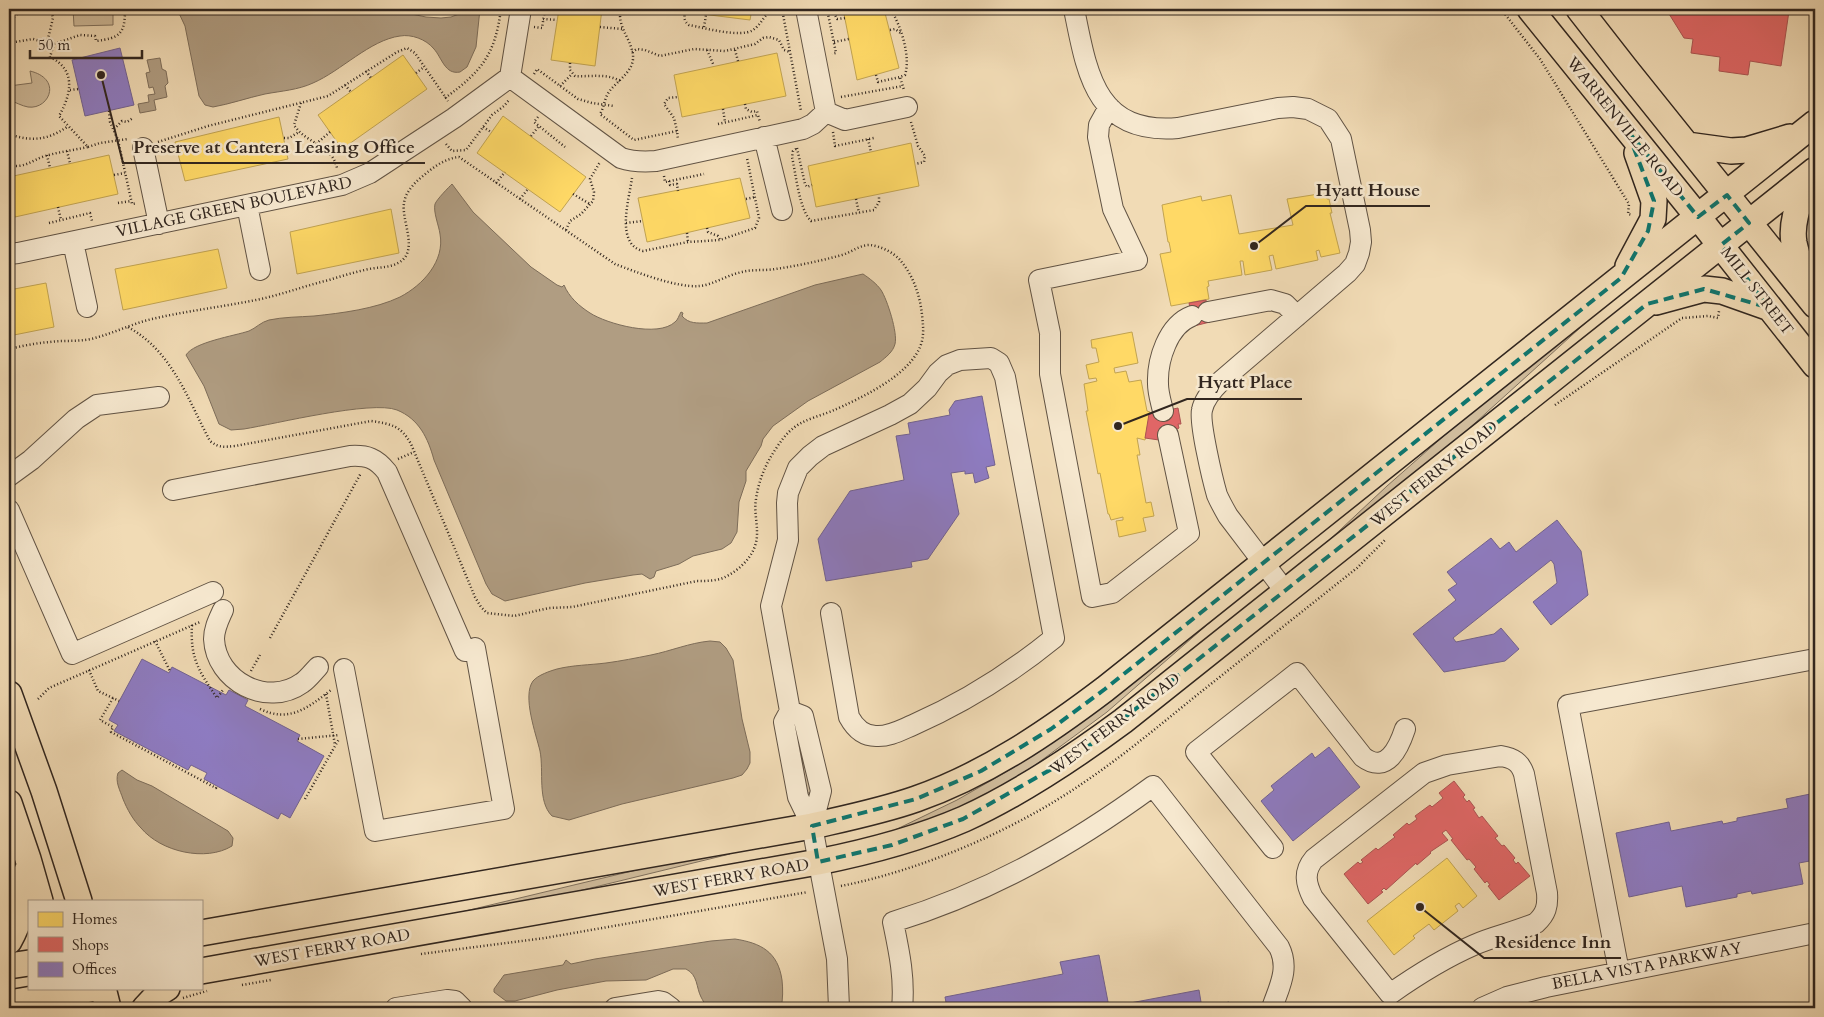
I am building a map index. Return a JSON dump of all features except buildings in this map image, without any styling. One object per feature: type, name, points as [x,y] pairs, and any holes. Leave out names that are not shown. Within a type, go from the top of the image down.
[{"type":"main road","name":"WARRENVILLE ROAD","points":[[1530,9],[1698,216]]},
{"type":"main road","points":[[1579,9],[1815,304]]},
{"type":"main road","points":[[1687,145],[1731,151],[1747,150],[1810,128]]},
{"type":"main road","points":[[1698,216],[1810,128]]},
{"type":"main road","points":[[1621,278],[1648,231],[1653,219],[1654,201],[1628,130]]},
{"type":"main road","points":[[1749,223],[1812,172]]},
{"type":"main road","points":[[1812,172],[1797,210],[1794,241],[1815,304]]},
{"type":"main road","name":"MILL STREET","points":[[1698,216],[1815,365]]},
{"type":"main road","name":"WEST FERRY ROAD","points":[[202,933],[812,826],[916,799],[981,770],[1051,729],[1099,693],[1698,216]]},
{"type":"main road","name":"WEST FERRY ROAD","points":[[208,980],[851,856],[924,834],[964,819],[1044,777],[1123,721],[1749,223]]},
{"type":"main road","points":[[1647,304],[1704,289],[1722,290],[1770,308]]},
{"type":"main road","points":[[9,694],[44,790],[79,900]]},
{"type":"main road","points":[[9,804],[40,900]]},
{"type":"main road","points":[[9,941],[20,913],[26,887],[28,859]]},
{"type":"main road","points":[[67,859],[97,900]]},
{"type":"main road","points":[[9,966],[28,963]]},
{"type":"main road","points":[[9,1004],[68,996],[90,990]]},
{"type":"main road","points":[[104,990],[108,1008]]},
{"type":"main road","points":[[145,1008],[159,993],[172,995]]},
{"type":"street","points":[[521,9],[510,77],[621,158],[630,161],[656,161],[763,133],[803,129],[829,119],[845,120],[907,107]]},
{"type":"street","points":[[806,9],[829,119]]},
{"type":"street","points":[[1074,9],[1087,69],[1099,96],[1121,117],[1134,124],[1163,129],[1293,107],[1308,109],[1328,119],[1336,128],[1345,150],[1360,230],[1359,253],[1355,264],[1347,273],[1221,381],[1205,400],[1202,410],[1202,423],[1217,494],[1222,505],[1285,591]]},
{"type":"street","name":"VILLAGE GREEN BOULEVARD","points":[[9,254],[159,224],[342,185],[361,179],[454,118],[510,77]]},
{"type":"street","points":[[1109,107],[1099,125],[1098,137],[1113,209],[1137,260],[1039,280],[1050,333],[1050,374],[1092,597],[1112,593],[1189,532],[1168,435]]},
{"type":"street","points":[[763,133],[782,210]]},
{"type":"street","points":[[148,146],[159,224]]},
{"type":"street","points":[[247,205],[260,270]]},
{"type":"street","points":[[73,242],[87,307]]},
{"type":"street","points":[[1163,411],[1158,382],[1161,359],[1166,343],[1173,331],[1184,319],[1271,300],[1285,304],[1297,316]]},
{"type":"street","points":[[830,613],[849,717],[857,729],[868,735],[875,736],[898,732],[952,707],[1004,675],[1054,638],[1005,377],[996,360],[984,358],[960,360],[947,365],[910,404],[823,446],[804,462],[794,476],[788,493],[788,540],[771,606],[790,711],[784,722],[798,797],[812,826],[837,959],[839,1008]]},
{"type":"street","points":[[9,476],[31,460],[76,419],[97,405],[159,397]]},
{"type":"street","points":[[173,490],[350,456],[366,455],[382,465],[470,649],[504,809],[375,831],[344,669]]},
{"type":"street","points":[[9,510],[72,654],[213,592]]},
{"type":"street","points":[[215,614],[216,628],[214,638],[218,658],[230,675],[246,688],[266,693],[286,690],[302,683],[318,667]]},
{"type":"street","points":[[1619,972],[1568,705],[1815,659]]},
{"type":"street","points":[[1273,848],[1196,752],[1296,673],[1367,760],[1377,763],[1390,758],[1397,750],[1406,728]]},
{"type":"street","points":[[1501,756],[1514,759],[1519,763],[1524,774],[1547,892],[1546,910],[1542,918],[1454,954],[1424,970],[1390,994],[1313,898],[1306,882],[1307,870],[1310,864],[1424,773],[1447,765],[1501,756]]},
{"type":"street","points":[[902,1008],[904,994],[903,974],[892,922],[950,902],[1030,866],[1100,824],[1153,786],[1279,947],[1285,970],[1272,1008]]},
{"type":"street","name":"BELLA VISTA PARKWAY","points":[[1482,1008],[1527,991],[1815,933]]},
{"type":"street","points":[[396,1008],[437,1000],[454,1002],[462,1008]]},
{"type":"street","points":[[615,1008],[658,1001],[671,1008]]},
{"type":"path","points":[[11,9],[15,15]]},
{"type":"path","points":[[9,22],[22,9]]},
{"type":"path","points":[[47,43],[53,18],[51,9]]},
{"type":"path","points":[[9,43],[33,39],[54,44],[87,34],[94,36],[96,41],[114,39],[124,24],[125,9]]},
{"type":"path","points":[[445,98],[469,80],[484,62],[493,46],[498,31],[501,9]]},
{"type":"path","points":[[620,9],[622,29],[632,52],[629,70],[608,93],[600,114],[634,140],[677,131]]},
{"type":"path","points":[[685,12],[686,22],[690,25],[733,32],[751,31],[766,11],[776,9]]},
{"type":"path","points":[[782,9],[803,120]]},
{"type":"path","points":[[1500,9],[1540,59],[1629,204],[1628,214],[1636,215]]},
{"type":"path","points":[[830,54],[836,53],[828,10],[833,11],[838,18],[845,18]]},
{"type":"path","points":[[876,74],[878,82],[905,76],[908,68],[900,26],[891,10],[885,11]]},
{"type":"path","points":[[704,27],[706,14]]},
{"type":"path","points":[[543,19],[557,20]]},
{"type":"path","points":[[600,26],[622,29]]},
{"type":"path","points":[[890,30],[902,34]]},
{"type":"path","points":[[632,52],[637,49],[645,50],[660,56],[694,49],[735,50],[769,37],[780,40],[784,50],[790,52]]},
{"type":"path","points":[[834,42],[849,39]]},
{"type":"path","points":[[54,44],[50,57],[64,67],[70,82],[67,103],[59,116],[67,127],[88,147]]},
{"type":"path","points":[[9,166],[26,165],[47,156],[118,140],[141,137],[148,146],[208,126],[328,96],[397,52],[407,48],[415,53],[452,107]]},
{"type":"path","points":[[707,50],[714,66]]},
{"type":"path","points":[[735,50],[738,61]]},
{"type":"path","points":[[570,63],[570,70],[575,76],[614,77],[620,81]]},
{"type":"path","points":[[416,73],[424,67]]},
{"type":"path","points":[[533,75],[537,69],[578,99],[592,104],[614,106]]},
{"type":"path","points":[[366,71],[371,78]]},
{"type":"path","points":[[560,86],[572,74]]},
{"type":"path","points":[[900,77],[918,146],[926,156],[924,162],[915,164]]},
{"type":"path","points":[[345,85],[351,92]]},
{"type":"path","points":[[839,98],[903,86]]},
{"type":"path","points":[[70,90],[79,89]]},
{"type":"path","points":[[678,97],[668,98],[664,104],[674,118],[679,146]]},
{"type":"path","points":[[445,142],[452,151],[466,150],[492,115],[510,100]]},
{"type":"path","points":[[300,103],[294,125],[299,132],[332,154],[337,169]]},
{"type":"path","points":[[745,104],[746,109],[752,112],[756,111],[763,133]]},
{"type":"path","points":[[723,109],[725,122]]},
{"type":"path","points":[[109,111],[118,140],[131,201]]},
{"type":"path","points":[[543,112],[534,122],[565,147]]},
{"type":"path","points":[[718,124],[758,115]]},
{"type":"path","points":[[114,129],[122,122],[127,122],[133,118]]},
{"type":"path","points":[[829,119],[835,146],[874,138]]},
{"type":"path","points":[[531,136],[539,126]]},
{"type":"path","points":[[9,134],[30,140],[56,135],[67,127]]},
{"type":"path","points":[[483,127],[491,132]]},
{"type":"path","points":[[284,138],[289,138],[299,132]]},
{"type":"path","points":[[316,144],[330,132]]},
{"type":"path","points":[[800,139],[797,148],[793,151],[792,157],[804,209],[811,221],[874,210],[879,202],[879,194]]},
{"type":"path","points":[[868,139],[871,152]]},
{"type":"path","points":[[797,148],[805,184],[807,186],[812,185]]},
{"type":"path","points":[[633,172],[626,223],[628,238],[631,245],[637,250],[644,252],[688,242],[720,240],[755,228],[759,218],[745,150]]},
{"type":"path","points":[[67,151],[70,164]]},
{"type":"path","points":[[457,151],[457,157]]},
{"type":"path","points":[[47,156],[50,168]]},
{"type":"path","points":[[9,349],[51,342],[92,339],[126,326],[181,312],[256,300],[399,263],[405,258],[408,251],[409,239],[405,222],[404,202],[410,190],[419,179],[432,169],[446,160],[457,157],[467,161],[615,264],[677,284],[700,286],[740,272],[786,267],[843,254],[864,245],[872,245],[884,249],[899,258],[910,274],[921,304],[923,332],[922,343],[910,363],[900,373],[845,405],[812,417],[795,427],[778,445],[765,466],[759,482],[755,500],[756,543],[753,553],[736,571],[723,578],[697,581],[572,607],[549,608],[514,616],[487,613],[481,608],[475,598],[411,444],[400,428],[387,423],[372,421],[235,446],[216,446],[210,440],[188,395],[170,367],[146,338],[126,326]]},
{"type":"path","points":[[566,230],[570,221],[581,214],[592,201],[594,192],[590,179],[605,157]]},
{"type":"path","points":[[496,183],[505,172]]},
{"type":"path","points":[[114,175],[125,173]]},
{"type":"path","points":[[664,174],[665,182],[704,174]]},
{"type":"path","points":[[669,181],[670,185],[677,184],[678,191]]},
{"type":"path","points":[[520,199],[528,189]]},
{"type":"path","points":[[573,194],[590,204]]},
{"type":"path","points":[[746,199],[755,197]]},
{"type":"path","points":[[856,199],[859,213]]},
{"type":"path","points":[[118,203],[131,201],[132,204],[139,203]]},
{"type":"path","points":[[58,207],[61,220]]},
{"type":"path","points":[[49,223],[90,213],[94,228]]},
{"type":"path","points":[[626,223],[643,221]]},
{"type":"path","points":[[707,228],[708,232],[718,236],[720,240]]},
{"type":"path","points":[[687,233],[688,242]]},
{"type":"path","points":[[1554,405],[1682,318],[1708,316],[1718,318]]},
{"type":"path","points":[[270,638],[361,473]]},
{"type":"path","points":[[1281,628],[1357,568],[1387,538]]},
{"type":"path","points":[[38,699],[49,688],[215,614]]},
{"type":"path","points":[[155,641],[170,671]]},
{"type":"path","points":[[248,677],[260,656]]},
{"type":"path","points":[[88,670],[98,691],[119,701]]},
{"type":"path","points":[[326,694],[335,746]]},
{"type":"path","points":[[113,698],[100,720],[113,727],[111,732],[216,788],[217,786]]},
{"type":"path","points":[[331,725],[337,725]]},
{"type":"path","points":[[298,739],[341,735],[305,799]]},
{"type":"path","points":[[420,954],[544,938],[793,895]]},
{"type":"path","points":[[237,986],[272,980]]},
{"type":"path","points":[[172,995],[183,998],[194,990]]},
{"type":"highlighted area","points":[[1627,130],[1698,217],[1727,195],[1749,223],[1721,245],[1770,308],[1704,289],[1647,304],[1080,753],[963,819],[892,845],[818,862],[812,826],[916,799],[981,771],[1051,729],[1105,689],[1621,278],[1648,231],[1654,201]]},
{"type":"shaded area","points":[[73,9],[113,9],[113,25],[74,26]]},
{"type":"shaded area","points":[[177,9],[387,9],[441,18],[451,17],[467,9],[480,9],[476,47],[467,67],[460,72],[451,71],[447,68],[427,42],[413,37],[400,36],[378,43],[324,78],[307,85],[213,107],[205,105],[199,96],[185,26]]},
{"type":"shaded area","points":[[160,58],[162,69],[166,71],[168,83],[165,86],[167,97],[154,100],[156,110],[140,113],[138,104],[149,102],[148,95],[155,94],[153,87],[149,88],[146,73],[150,72],[147,60]]},
{"type":"shaded area","points":[[30,71],[47,80],[49,87],[47,99],[35,107],[28,107],[9,100],[9,86],[32,83]]},
{"type":"shaded area","points":[[452,184],[473,212],[531,267],[557,285],[562,287],[564,285],[582,307],[608,321],[632,328],[657,329],[667,327],[675,322],[681,312],[683,313],[682,316],[690,322],[707,323],[815,285],[863,274],[879,288],[886,301],[895,332],[894,347],[880,362],[808,401],[773,426],[763,439],[761,446],[746,471],[746,481],[739,502],[737,532],[731,543],[722,549],[693,556],[679,564],[656,571],[654,577],[650,579],[642,574],[633,575],[585,583],[505,601],[492,594],[486,584],[429,444],[422,430],[405,414],[397,410],[385,408],[367,408],[231,430],[219,424],[204,386],[186,355],[197,346],[249,331],[269,320],[358,310],[380,305],[409,292],[424,279],[436,263],[441,244],[435,204]]},
{"type":"shaded area","points":[[1602,308],[1433,461],[1325,548],[1324,545],[1387,486],[1521,368]]},
{"type":"shaded area","points":[[1231,604],[1107,712],[1000,791],[896,834],[895,830],[957,800],[1013,768],[1048,744]]},
{"type":"shaded area","points":[[710,641],[720,642],[733,660],[742,719],[750,752],[750,763],[742,775],[622,804],[569,820],[552,816],[544,802],[540,751],[529,705],[530,688],[533,681],[541,675],[557,669],[629,659]]},
{"type":"shaded area","points":[[801,751],[804,751],[813,793],[806,793]]},
{"type":"shaded area","points":[[122,770],[228,831],[233,838],[232,846],[221,851],[197,854],[184,852],[160,843],[135,822],[128,810],[117,780],[118,773]]},
{"type":"shaded area","points":[[730,849],[730,854],[513,907],[457,913],[695,856]]},
{"type":"shaded area","points":[[735,939],[760,946],[767,950],[777,962],[782,980],[781,1008],[705,1008],[695,978],[686,969],[673,969],[646,980],[606,981],[557,990],[515,1001],[506,1001],[494,992],[494,989],[504,975],[563,965],[566,960],[571,964],[711,941]]},
{"type":"place","name":"Preserve at Cantera Leasing Office","points":[[101,75]]},
{"type":"place","name":"Hyatt House","points":[[1254,246]]},
{"type":"place","name":"Hyatt Place","points":[[1118,426]]},
{"type":"place","name":"Residence Inn","points":[[1420,907]]}]
